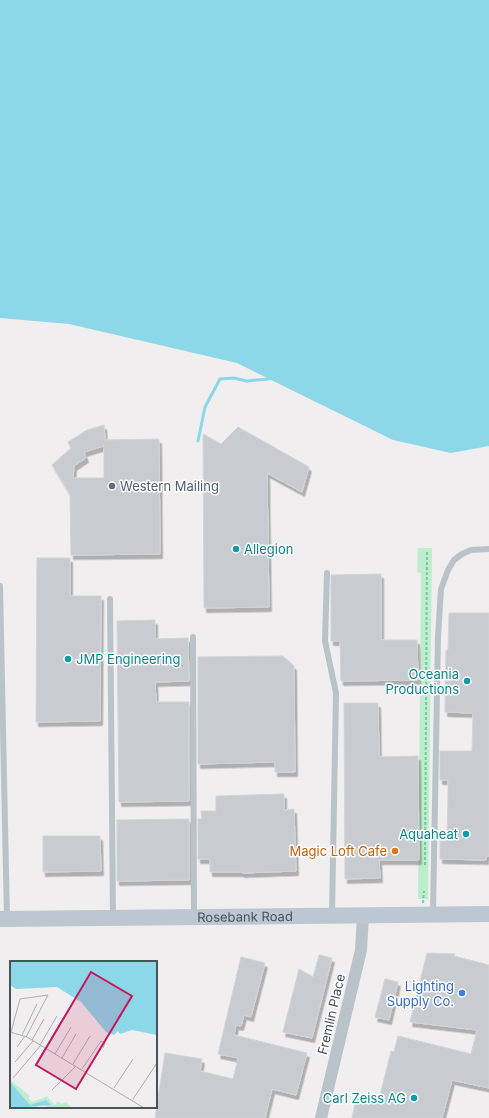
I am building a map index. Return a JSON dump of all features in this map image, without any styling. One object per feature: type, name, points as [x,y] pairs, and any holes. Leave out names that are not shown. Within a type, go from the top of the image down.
[{"type":"main road","name":"Rosebank Road","points":[[3,919],[489,914]]},
{"type":"street","name":"Fremlin Place","points":[[321,1118],[361,950],[363,915]]},
{"type":"lane","points":[[427,914],[441,589],[448,570],[454,560],[471,550],[489,549]]},
{"type":"lane","points":[[327,573],[325,641],[336,693],[332,915]]},
{"type":"lane","points":[[0,586],[3,919]]},
{"type":"lane","points":[[110,599],[113,918]]},
{"type":"lane","points":[[193,637],[194,917]]},
{"type":"path","points":[[425,870],[428,552]]},
{"type":"path","points":[[424,890],[427,914]]},
{"type":"green space","points":[[418,548],[432,548],[428,899],[418,899],[421,573],[417,572]]},
{"type":"water","points":[[0,0],[489,0],[489,446],[451,453],[393,440],[237,363],[69,324],[0,318]]},
{"type":"building","name":"Western Mailing","points":[[104,425],[105,440],[159,439],[160,554],[71,555],[70,494],[52,465],[71,448],[68,442],[87,430]],"holes":[[[104,446],[104,478],[73,478],[74,466],[86,458],[84,452]]]},
{"type":"building","name":"Allegion","points":[[238,427],[309,467],[302,492],[267,473],[269,607],[204,608],[203,434],[221,444]]},
{"type":"building","name":"JMP Engineering","points":[[37,558],[70,558],[70,596],[101,596],[100,721],[36,722]]},
{"type":"building","points":[[381,574],[381,640],[417,640],[418,680],[341,681],[340,641],[331,641],[331,575]]},
{"type":"building","name":"Oceania Productions","points":[[449,613],[489,613],[489,856],[486,856],[486,860],[440,859],[440,841],[447,841],[448,780],[440,780],[440,751],[472,751],[473,713],[445,712],[446,650],[448,650]]},
{"type":"building","points":[[155,620],[155,639],[188,638],[189,681],[155,682],[156,702],[189,702],[189,801],[119,802],[117,621]]},
{"type":"building","points":[[283,656],[294,666],[295,772],[275,772],[275,762],[198,764],[198,657]]},
{"type":"building","points":[[344,703],[378,703],[379,757],[418,756],[419,860],[379,860],[380,878],[345,879]]},
{"type":"building","points":[[284,794],[284,810],[294,809],[296,871],[242,873],[210,872],[210,859],[198,859],[198,819],[202,819],[201,811],[216,811],[216,796]]},
{"type":"building","points":[[189,819],[189,880],[117,881],[117,820]]},
{"type":"building","points":[[43,836],[100,836],[101,871],[43,872]]},
{"type":"building","points":[[427,953],[455,954],[454,956],[489,965],[489,1088],[452,1080],[442,1118],[352,1118],[356,1099],[378,1104],[391,1051],[394,1052],[398,1036],[471,1054],[477,1030],[410,1022]]},
{"type":"building","points":[[319,955],[332,958],[312,1038],[283,1032],[299,969],[313,977]]},
{"type":"building","points":[[241,957],[265,963],[251,1017],[244,1015],[241,1026],[236,1025],[234,1035],[307,1053],[296,1095],[272,1089],[265,1118],[155,1118],[165,1053],[202,1059],[200,1071],[233,1079],[238,1058],[218,1054]]},
{"type":"building","points":[[385,979],[398,982],[389,1020],[375,1017]]},
{"type":"waterway","points":[[198,441],[205,407],[220,379],[234,378],[246,381],[269,379]]},
{"type":"place","name":"Western Mailing","points":[[112,486]]},
{"type":"place","name":"Allegion","points":[[236,549]]},
{"type":"place","name":"JMP Engineering","points":[[68,659]]},
{"type":"place","name":"Oceania Productions","points":[[467,681]]},
{"type":"place","name":"Aquaheat","points":[[466,834]]},
{"type":"place","name":"Magic Loft Cafe","points":[[395,851]]},
{"type":"place","name":"Lighting Supply Co.","points":[[462,993]]},
{"type":"place","name":"Carl Zeiss AG","points":[[414,1098]]}]
